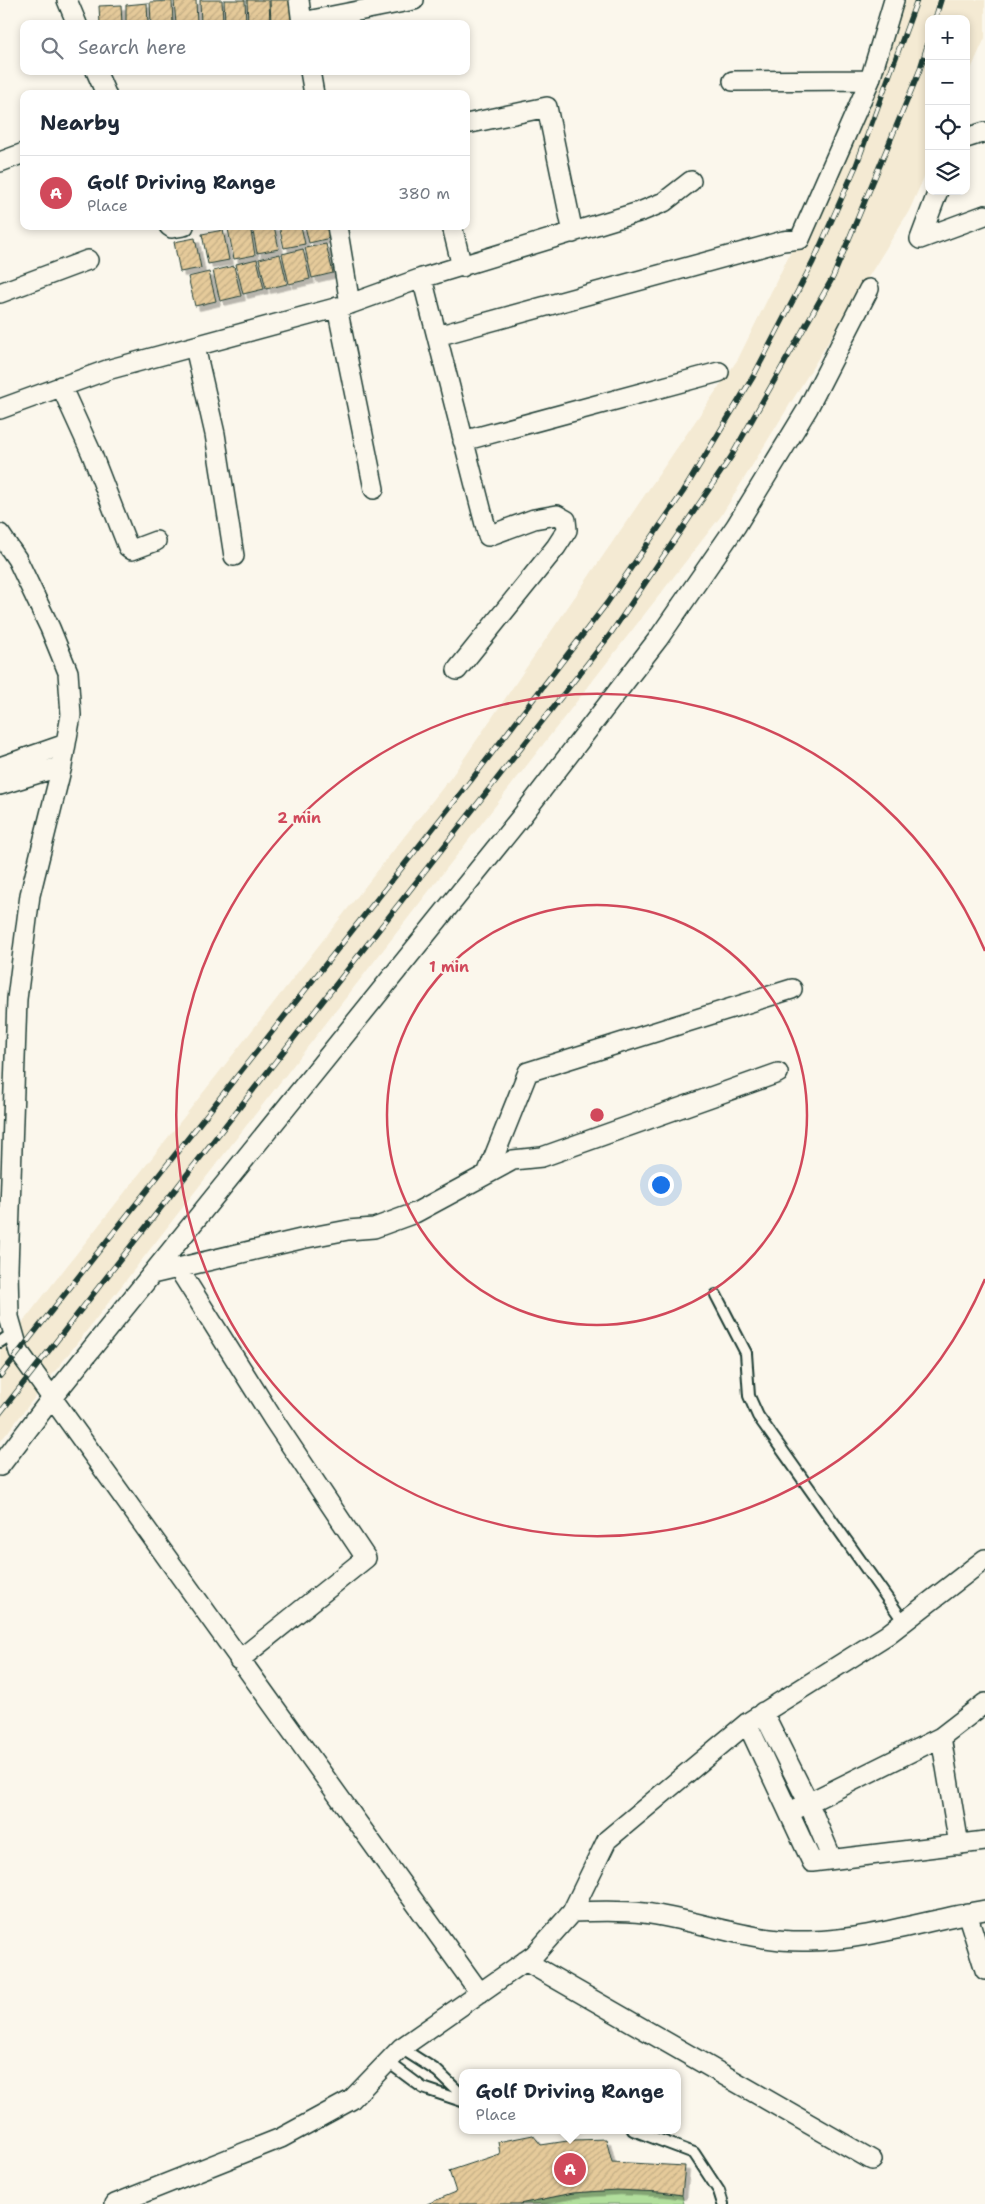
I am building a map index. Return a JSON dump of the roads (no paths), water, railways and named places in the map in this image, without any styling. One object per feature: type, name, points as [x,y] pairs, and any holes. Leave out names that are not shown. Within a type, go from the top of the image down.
[{"type":"street","points":[[67,0],[75,20]]},
{"type":"street","points":[[299,0],[302,20]]},
{"type":"street","points":[[317,20],[414,0]]},
{"type":"street","points":[[437,336],[800,239],[870,80],[894,0]]},
{"type":"street","points":[[98,75],[104,90]]},
{"type":"street","points":[[311,75],[313,90]]},
{"type":"street","points":[[732,82],[870,80]]},
{"type":"street","points":[[470,123],[548,107],[574,233]]},
{"type":"street","points":[[970,137],[985,132]]},
{"type":"street","points":[[0,162],[20,154]]},
{"type":"street","points":[[0,409],[107,370],[343,305],[422,278],[574,233],[664,202],[691,181]]},
{"type":"street","points":[[936,195],[920,239],[985,216]]},
{"type":"street","points":[[337,230],[343,305],[374,489]]},
{"type":"street","points":[[453,230],[462,266]]},
{"type":"street","points":[[0,293],[88,260]]},
{"type":"street","points":[[422,278],[488,536],[534,519],[557,515],[566,520],[567,530],[556,547],[457,670]]},
{"type":"street","points":[[0,1466],[51,1399],[521,817],[658,639],[736,526],[808,408],[869,289]]},
{"type":"street","points":[[195,347],[215,434],[234,556]]},
{"type":"street","points":[[464,441],[719,372]]},
{"type":"street","points":[[61,386],[91,452],[128,548],[132,550],[137,549],[156,541]]},
{"type":"street","points":[[0,534],[17,559],[50,628],[68,672],[72,715],[62,766],[28,904],[17,999],[6,1144],[9,1317],[7,1337],[480,1993]]},
{"type":"street","points":[[0,767],[66,744]]},
{"type":"street","points":[[0,785],[62,766]]},
{"type":"street","points":[[487,1174],[528,1072],[792,989]]},
{"type":"street","points":[[152,1274],[301,1239],[348,1230],[374,1228],[414,1213],[513,1160],[551,1154],[778,1073]]},
{"type":"street","points":[[178,1268],[273,1419],[366,1558],[239,1660]]},
{"type":"street","points":[[115,2204],[281,2138],[351,2100],[401,2048],[534,1955],[572,1912],[607,1840],[747,1723],[887,1635],[985,1559]]},
{"type":"street","points":[[790,1812],[941,1737],[985,1703]]},
{"type":"street","points":[[763,1712],[808,1804],[832,1859]]},
{"type":"street","points":[[747,1723],[812,1862],[985,1841]]},
{"type":"street","points":[[941,1737],[959,1845]]},
{"type":"street","points":[[572,1912],[613,1910],[646,1913],[766,1938],[808,1942],[850,1937],[976,1911],[985,1970]]},
{"type":"street","points":[[525,1961],[872,2160]]},
{"type":"lane","points":[[716,1295],[746,1353],[749,1396],[758,1416],[904,1622]]},
{"type":"lane","points":[[401,2048],[437,2071],[459,2092]]},
{"type":"lane","points":[[388,2062],[423,2088],[459,2100]]},
{"type":"lane","points":[[644,2134],[694,2153],[719,2191],[723,2204]]},
{"type":"railway","points":[[0,1376],[472,779],[607,603],[683,492],[753,377],[813,262],[856,166],[917,0]]},
{"type":"railway","points":[[936,15],[941,0]]},
{"type":"railway","points":[[0,1413],[609,636],[731,457],[833,277],[919,72],[925,53]]},
{"type":"place","name":"Golf Driving Range","points":[[570,2169]]}]
